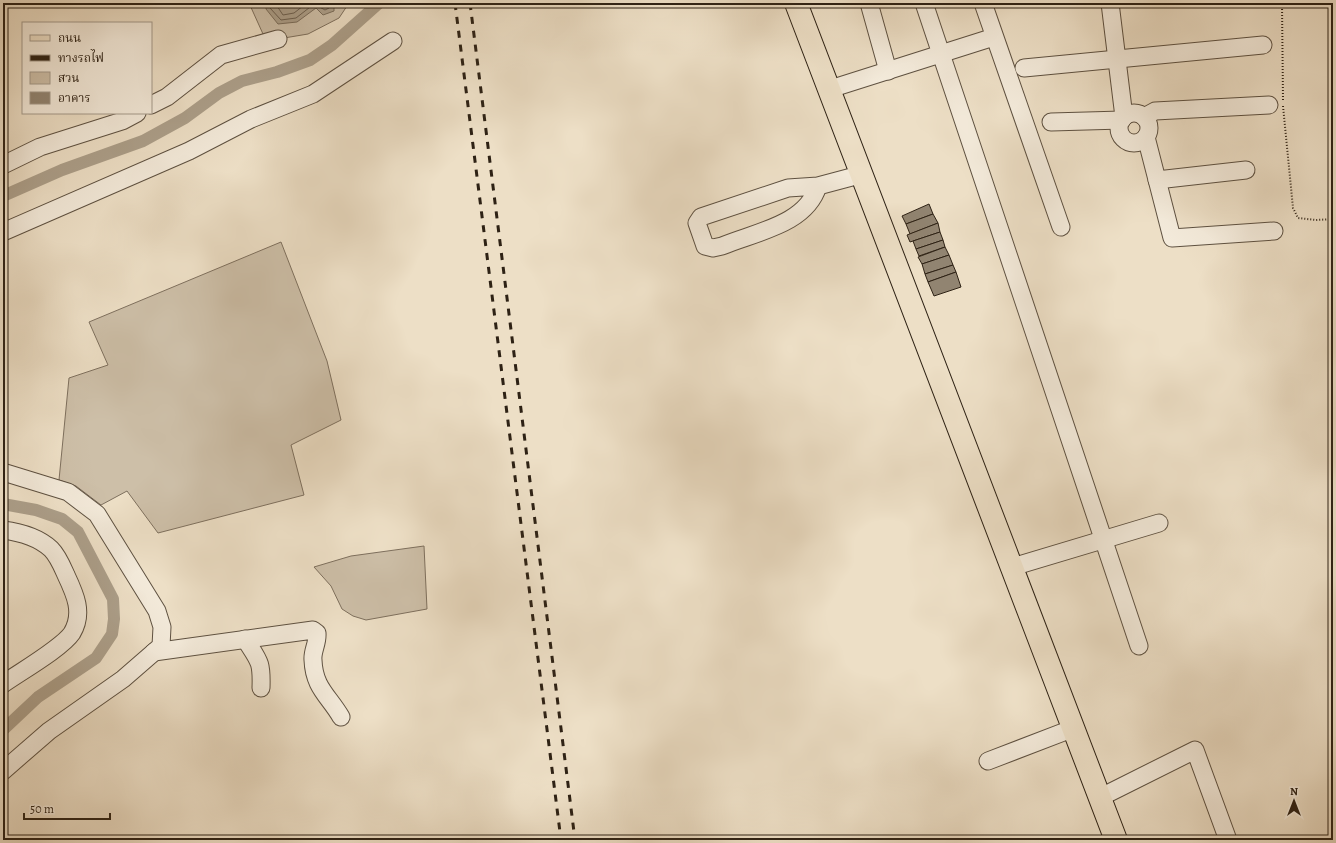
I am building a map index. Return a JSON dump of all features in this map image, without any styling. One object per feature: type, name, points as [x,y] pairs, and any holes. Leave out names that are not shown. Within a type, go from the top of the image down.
[{"type":"main road","points":[[796,3],[863,174],[1101,797],[1116,840]]},
{"type":"street","points":[[869,3],[888,71]]},
{"type":"street","points":[[924,3],[1105,539],[1139,646]]},
{"type":"street","points":[[982,3],[1061,227]]},
{"type":"street","points":[[1110,3],[1123,119],[1120,132],[1125,139],[1138,142],[1146,137]]},
{"type":"street","points":[[830,89],[942,55],[994,37]]},
{"type":"street","points":[[152,104],[167,97],[221,56],[278,39]]},
{"type":"street","points":[[3,232],[189,152],[251,119],[313,94],[393,41]]},
{"type":"street","points":[[1024,68],[1263,45]]},
{"type":"street","points":[[1144,117],[1155,111],[1269,105]]},
{"type":"street","points":[[1051,122],[1123,119],[1136,113],[1144,117],[1148,125],[1146,137],[1172,238],[1274,231]]},
{"type":"street","points":[[3,165],[40,147],[122,121],[135,114]]},
{"type":"street","points":[[1157,180],[1246,170]]},
{"type":"street","points":[[818,186],[809,204],[784,222],[722,246],[712,248],[705,246],[697,223],[701,217],[788,188],[818,186],[863,174]]},
{"type":"street","points":[[3,472],[68,492],[97,514],[157,612],[162,626],[161,646],[123,679],[49,731],[3,771]]},
{"type":"street","points":[[1012,567],[1158,523]]},
{"type":"street","points":[[3,530],[28,535],[50,548],[59,560],[77,598],[78,610],[77,623],[71,634],[62,643],[3,684]]},
{"type":"street","points":[[154,652],[313,630],[317,633],[317,642],[313,653],[314,671],[321,692],[334,705],[341,717]]},
{"type":"street","points":[[245,639],[262,668],[262,688]]},
{"type":"street","points":[[988,761],[1074,728]]},
{"type":"street","points":[[1101,797],[1195,750],[1228,840]]},
{"type":"path","points":[[1282,3],[1282,88],[1293,208],[1298,218],[1316,220],[1333,219]]},
{"type":"green space","points":[[249,3],[349,3],[339,18],[308,34],[278,39],[263,34]]},
{"type":"green space","points":[[281,242],[327,361],[341,420],[291,445],[304,495],[158,533],[127,491],[101,505],[76,486],[59,480],[69,378],[108,365],[89,322]]},
{"type":"green space","points":[[424,546],[427,609],[366,620],[353,616],[342,609],[331,586],[314,567],[351,556]]},
{"type":"water","points":[[266,3],[334,3],[334,11],[323,15],[316,8],[297,22],[278,24],[266,9]]},
{"type":"building","points":[[929,204],[933,214],[906,224],[902,216]]},
{"type":"building","points":[[933,214],[938,223],[910,234],[906,224]]},
{"type":"building","points":[[938,223],[940,232],[910,242],[907,235]]},
{"type":"building","points":[[940,232],[943,240],[916,249],[913,241]]},
{"type":"building","points":[[943,240],[945,247],[919,256],[916,249]]},
{"type":"building","points":[[945,247],[949,255],[922,264],[918,257]]},
{"type":"building","points":[[949,255],[953,265],[925,274],[922,264]]},
{"type":"building","points":[[953,265],[956,272],[928,282],[925,274]]},
{"type":"building","points":[[956,272],[961,287],[934,296],[928,282]]},
{"type":"waterway","points":[[3,196],[62,170],[143,141],[185,118],[219,93],[242,81],[277,72],[310,60],[332,45],[379,3]]},
{"type":"waterway","points":[[3,504],[36,510],[62,519],[78,532],[113,599],[114,619],[112,634],[96,658],[38,697],[3,730]]},
{"type":"railway","points":[[455,3],[561,840]]},
{"type":"railway","points":[[470,3],[575,840]]}]
